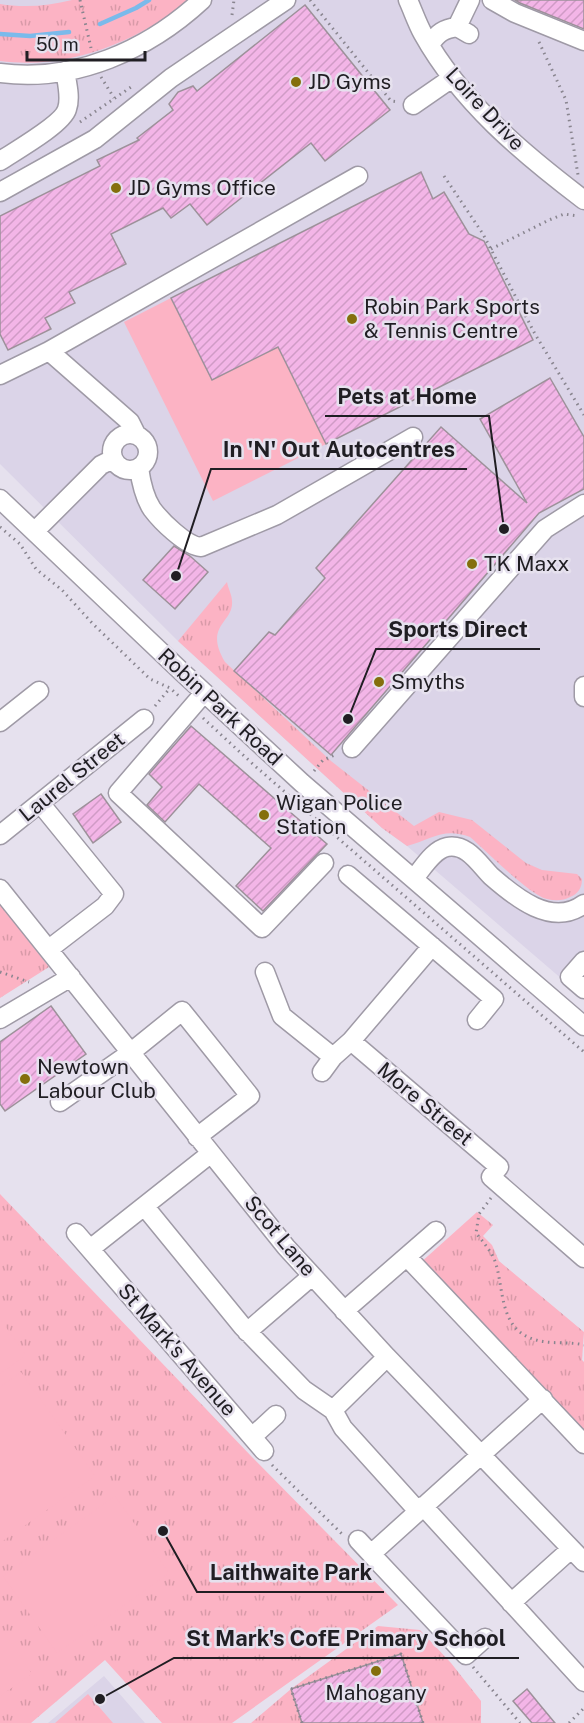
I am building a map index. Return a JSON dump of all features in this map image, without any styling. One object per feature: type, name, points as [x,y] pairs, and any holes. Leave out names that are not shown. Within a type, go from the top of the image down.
[{"type":"street","points":[[0,73],[23,75],[65,71],[128,52],[182,19],[202,0]]},
{"type":"street","points":[[0,192],[95,139],[171,78],[286,0]]},
{"type":"street","name":"Loire Drive","points":[[408,0],[422,33],[452,78],[481,112],[550,175],[582,199]]},
{"type":"street","points":[[430,44],[437,34],[445,29],[463,30],[470,0]]},
{"type":"street","points":[[492,0],[584,41]]},
{"type":"street","points":[[0,160],[59,122],[67,110],[65,71]]},
{"type":"street","points":[[413,105],[452,78]]},
{"type":"street","points":[[0,375],[49,351],[358,176]]},
{"type":"street","points":[[49,351],[130,422],[135,434]]},
{"type":"street","points":[[130,433],[145,441],[147,459],[139,468],[127,470],[121,468],[113,459],[112,447],[118,437],[130,433]]},
{"type":"street","points":[[139,468],[142,487],[152,508],[177,534],[195,547],[201,547],[277,515],[413,438]]},
{"type":"street","points":[[35,531],[101,465],[113,459]]},
{"type":"street","name":"Robin Park Road","points":[[0,499],[302,783],[584,1026]]},
{"type":"street","points":[[352,748],[545,529],[584,504]]},
{"type":"street","points":[[584,686],[584,697]]},
{"type":"street","points":[[0,722],[39,692]]},
{"type":"street","points":[[204,693],[118,794],[262,928],[324,863]]},
{"type":"street","name":"Laurel Street","points":[[0,835],[144,719]]},
{"type":"street","points":[[40,803],[114,894],[105,906],[49,949]]},
{"type":"street","points":[[414,878],[437,852],[455,847],[465,850],[521,900],[539,910],[555,913],[571,912],[584,904]]},
{"type":"street","points":[[348,875],[494,999],[477,1020]]},
{"type":"street","name":"Scot Lane","points":[[0,889],[210,1154],[312,1276],[578,1556]]},
{"type":"street","points":[[322,1072],[432,946]]},
{"type":"street","points":[[584,961],[570,977],[584,989]]},
{"type":"street","points":[[266,972],[282,1016],[333,1057]]},
{"type":"street","points":[[0,1019],[70,978]]},
{"type":"street","points":[[60,1102],[130,1053],[182,1011],[250,1096],[197,1137]]},
{"type":"street","name":"More Street","points":[[351,1041],[581,1250]]},
{"type":"street","points":[[90,1249],[210,1154]]},
{"type":"street","points":[[145,1207],[248,1332],[304,1390],[333,1410],[343,1428],[511,1603],[584,1683]]},
{"type":"street","points":[[344,1311],[436,1232]]},
{"type":"street","name":"St Mark's Avenue","points":[[76,1233],[258,1444]]},
{"type":"street","points":[[407,1257],[584,1444]]},
{"type":"street","points":[[248,1332],[312,1276]]},
{"type":"street","points":[[333,1410],[387,1357]]},
{"type":"street","points":[[371,1554],[543,1399]]},
{"type":"street","points":[[258,1444],[276,1415]]},
{"type":"street","points":[[358,1540],[466,1655],[485,1638]]},
{"type":"street","points":[[511,1603],[578,1556]]},
{"type":"path","points":[[227,22],[233,11],[234,0]]},
{"type":"path","points":[[310,0],[391,101],[413,105]]},
{"type":"path","points":[[528,18],[566,100],[582,199]]},
{"type":"path","points":[[72,127],[143,78]]},
{"type":"path","points":[[444,176],[483,234],[535,334],[584,415]]},
{"type":"path","points":[[490,250],[564,214],[584,217]]},
{"type":"path","points":[[144,719],[170,688]]},
{"type":"path","points":[[302,783],[323,760],[352,748]]},
{"type":"path","points":[[0,972],[34,984]]},
{"type":"path","points":[[500,1176],[479,1214],[476,1233],[490,1250],[496,1263],[509,1320],[522,1334],[532,1339],[584,1345]]},
{"type":"path","points":[[258,1444],[267,1459],[348,1540],[358,1540]]},
{"type":"path","points":[[302,1723],[291,1689],[401,1654],[423,1723]]},
{"type":"path","points":[[466,1655],[469,1663],[520,1723]]},
{"type":"path","points":[[569,1723],[584,1708]]},
{"type":"shaded area","points":[[0,0],[584,0],[584,998],[407,846],[382,828],[178,641],[0,464]]},
{"type":"shaded area","points":[[104,1676],[145,1723],[48,1723]]},
{"type":"green space","points":[[72,0],[190,0],[147,29],[101,50],[52,61],[26,63],[0,61],[0,4],[36,6]]},
{"type":"green space","points":[[171,298],[212,379],[278,347],[326,444],[213,501],[124,322]]},
{"type":"green space","points":[[227,582],[232,599],[231,608],[218,632],[217,640],[225,662],[331,761],[414,826],[439,812],[472,820],[526,863],[542,870],[577,874],[582,879],[577,892],[573,896],[559,900],[539,896],[470,837],[461,834],[438,835],[407,846],[382,828],[178,641]]},
{"type":"green space","points":[[0,904],[49,967],[0,998]]},
{"type":"green space","points":[[0,1194],[252,1457],[398,1605],[232,1723],[162,1723],[105,1660],[31,1723],[0,1723]]},
{"type":"green space","points":[[477,1212],[493,1225],[483,1236],[492,1245],[499,1261],[584,1332],[582,1360],[584,1362],[584,1439],[419,1264]]},
{"type":"green space","points":[[0,1319],[26,1355],[0,1374]]},
{"type":"green space","points":[[21,1372],[95,1476],[0,1543],[0,1387]]},
{"type":"green space","points":[[115,1496],[169,1573],[57,1653],[3,1576]]},
{"type":"green space","points":[[0,1626],[32,1674],[0,1696]]},
{"type":"green space","points":[[378,1626],[420,1630],[451,1663],[481,1701],[481,1723],[423,1723],[400,1654],[292,1689],[302,1723],[251,1723],[291,1689]]},
{"type":"green space","points":[[88,1694],[113,1723],[55,1723]]},
{"type":"building","points":[[515,0],[584,0],[584,29],[520,3]]},
{"type":"building","points":[[305,5],[390,110],[325,161],[311,143],[207,225],[190,204],[171,218],[163,208],[111,234],[126,264],[69,292],[75,303],[45,318],[51,329],[8,350],[0,334],[0,216],[100,166],[97,160],[139,140],[137,138],[173,110],[169,104],[178,92],[193,86],[197,91]]},
{"type":"building","name":"Robin Park Sports & Tennis Centre","points":[[421,172],[433,199],[444,192],[469,234],[484,241],[533,340],[326,444],[278,347],[212,380],[171,298]]},
{"type":"building","points":[[550,378],[584,437],[584,489],[539,513],[331,755],[234,671],[269,632],[275,635],[325,578],[316,568],[441,427],[527,503],[480,419]]},
{"type":"building","points":[[174,546],[208,572],[175,609],[143,580]]},
{"type":"building","name":"Wigan Police Station","points":[[191,726],[327,844],[263,911],[236,886],[271,848],[199,784],[165,822],[147,805],[162,787],[149,774]]},
{"type":"building","points":[[101,794],[121,822],[93,843],[73,814]]},
{"type":"building","name":"Newtown Labour Club","points":[[51,1006],[86,1054],[5,1111],[0,1104],[0,1042]]},
{"type":"building","name":"Mahogany","points":[[401,1654],[423,1723],[302,1723],[291,1689]]},
{"type":"building","points":[[527,1689],[555,1723],[532,1723],[513,1701]]},
{"type":"waterway","points":[[100,24],[149,0]]},
{"type":"waterway","points":[[0,34],[30,36],[69,32]]},
{"type":"place","name":"JD Gyms","points":[[296,82]]},
{"type":"place","name":"JD Gyms Office","points":[[116,188]]},
{"type":"place","name":"Robin Park Sports & Tennis Centre","points":[[352,319]]},
{"type":"place","name":"Pets at Home","points":[[504,529]]},
{"type":"place","name":"TK Maxx","points":[[472,564]]},
{"type":"place","name":"In 'N' Out Autocentres","points":[[176,576]]},
{"type":"place","name":"Smyths","points":[[379,682]]},
{"type":"place","name":"Sports Direct","points":[[348,719]]},
{"type":"place","name":"Wigan Police Station","points":[[264,815]]},
{"type":"place","name":"Newtown Labour Club","points":[[25,1079]]},
{"type":"place","name":"Laithwaite Park","points":[[163,1531]]},
{"type":"place","name":"Mahogany","points":[[376,1671]]},
{"type":"place","name":"St Mark's CofE Primary School","points":[[100,1699]]}]
